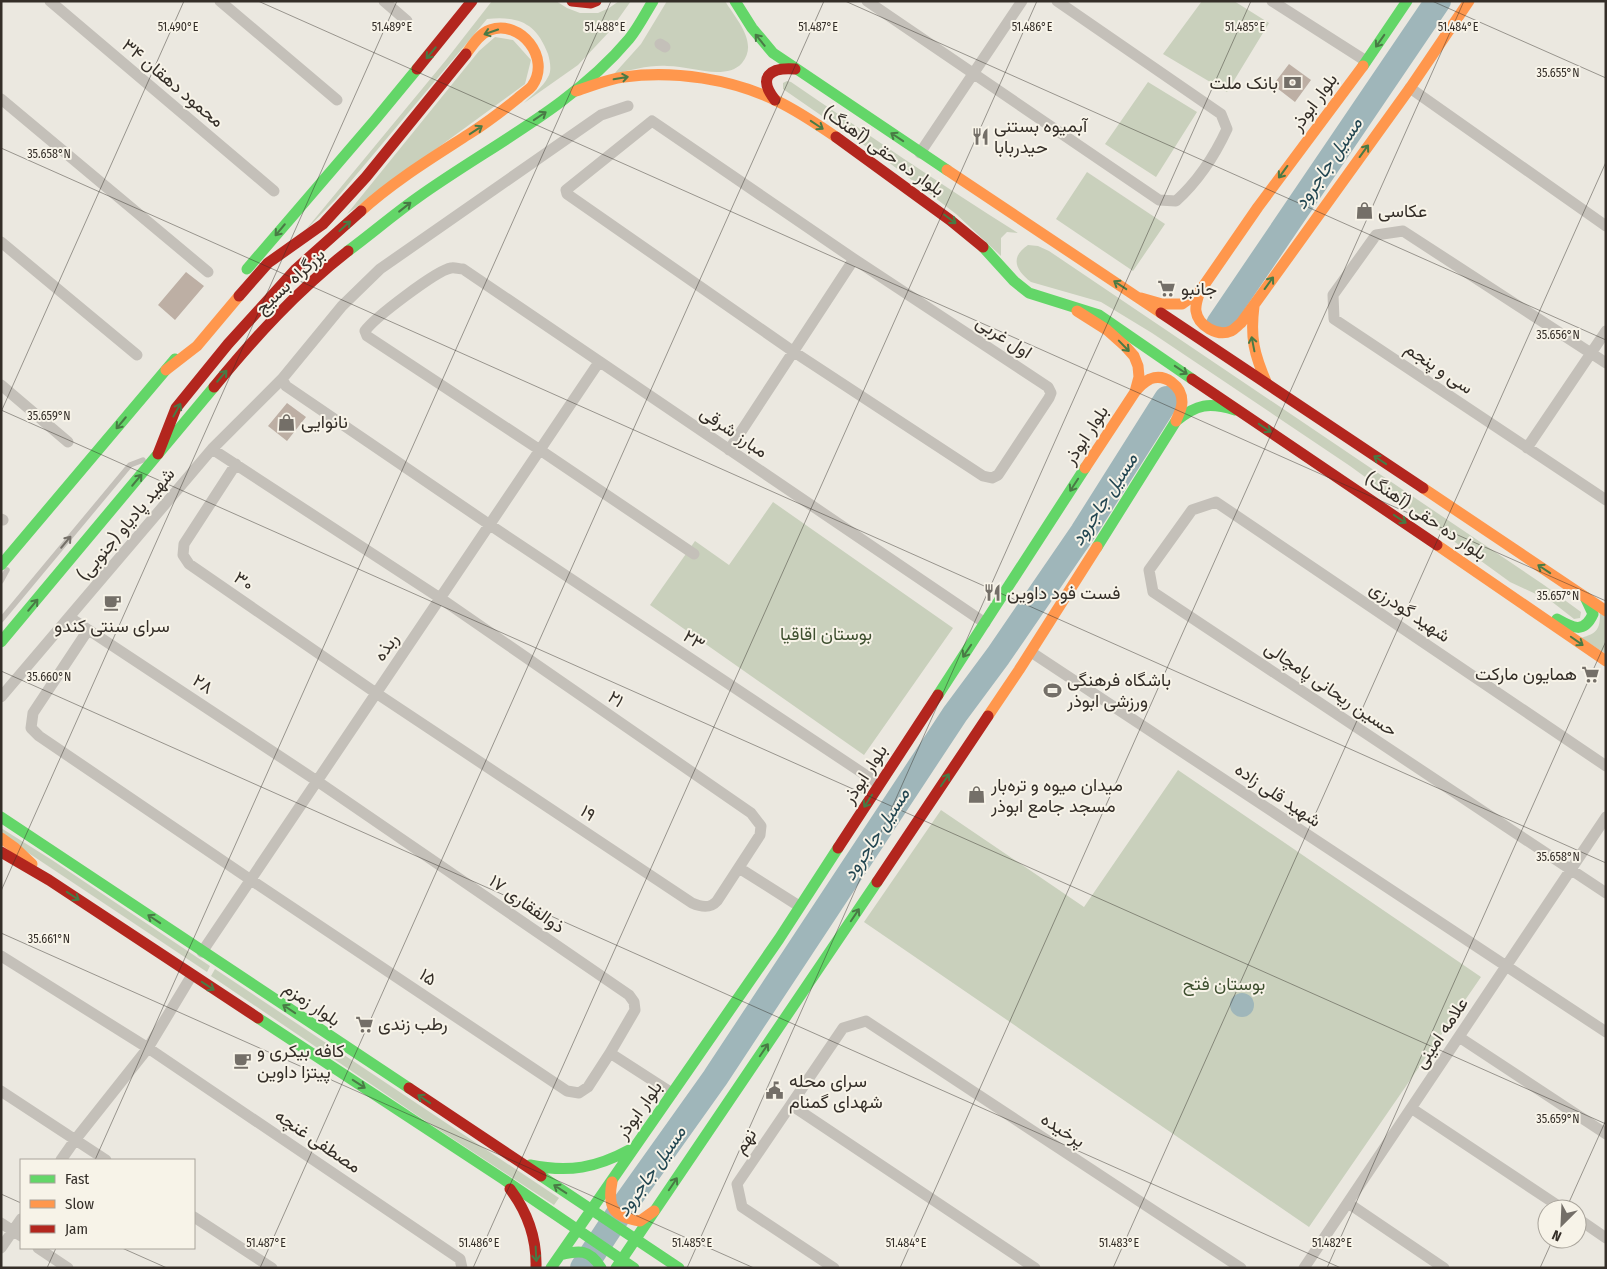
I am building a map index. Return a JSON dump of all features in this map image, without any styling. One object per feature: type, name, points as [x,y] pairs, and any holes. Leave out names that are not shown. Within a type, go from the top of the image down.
[{"type":"main road","name":"بزرگراه بسیج","points":[[1,565],[166,370],[230,289],[381,112],[472,1]]},
{"type":"main road","points":[[572,1],[591,3],[596,1]]},
{"type":"main road","name":"بزرگراه بسیج","points":[[1,642],[246,348],[292,298],[328,267],[417,198],[574,92],[608,62],[630,38],[653,1]]},
{"type":"main road","name":"بلوار ده حقی (آهنگ)","points":[[735,1],[743,16],[762,42],[773,53],[795,69],[1139,297],[1606,611]]},
{"type":"main road","name":"بلوار ابوذر","points":[[1139,297],[1162,304],[1182,304],[1200,291],[1258,207],[1366,62],[1407,1]]},
{"type":"main road","points":[[1200,291],[1196,313],[1206,326],[1216,332],[1224,333],[1233,330],[1240,323],[1410,88],[1469,1]]},
{"type":"main road","points":[[158,454],[176,408],[228,344],[296,269],[374,200],[416,168],[496,116],[532,86],[538,74],[539,60],[526,38],[515,31],[505,28],[490,30],[482,35],[366,177],[329,217],[268,263],[197,346],[166,370]]},
{"type":"main road","points":[[775,100],[766,86],[766,79],[769,73],[780,67],[795,69]]},
{"type":"main road","name":"بلوار ده حقی (آهنگ)","points":[[574,92],[611,80],[649,74],[693,78],[728,84],[775,100],[812,121],[952,220],[980,243],[1020,287],[1029,293],[1100,315],[1528,604],[1606,661]]},
{"type":"main road","points":[[1255,302],[1251,332],[1252,343],[1267,384]]},
{"type":"main road","name":"بلوار ابوذر","points":[[551,1268],[577,1230],[596,1213],[612,1180],[779,939],[1135,392],[1139,376],[1137,364],[1127,346],[1071,307]]},
{"type":"main road","points":[[618,1264],[1031,652],[1176,421],[1182,404],[1181,392],[1172,382],[1158,377],[1148,380],[1135,392]]},
{"type":"main road","points":[[1176,421],[1188,411],[1200,405],[1213,404],[1244,414]]},
{"type":"main road","points":[[1528,604],[1567,625],[1585,627],[1588,625],[1593,614],[1585,597]]},
{"type":"main road","points":[[1,656],[18,623]]},
{"type":"main road","name":"بلوار زمزم","points":[[1,817],[679,1268]]},
{"type":"main road","points":[[1,838],[15,848],[49,880]]},
{"type":"main road","points":[[1,852],[49,880],[192,976],[503,1179],[610,1252],[618,1264],[634,1268]]},
{"type":"main road","points":[[518,1161],[547,1169],[582,1169],[610,1161],[635,1147]]},
{"type":"main road","points":[[503,1179],[526,1212],[532,1226],[537,1250],[536,1268]]},
{"type":"main road","points":[[612,1180],[608,1197],[614,1210],[627,1219],[640,1221],[656,1210]]},
{"type":"main road","points":[[560,1255],[574,1251],[587,1252],[599,1264]]},
{"type":"street","name":"محمود دهقان ۳۴","points":[[50,1],[274,191]]},
{"type":"street","points":[[220,1],[337,100]]},
{"type":"street","points":[[384,1],[407,21]]},
{"type":"street","points":[[866,1],[1158,200],[1176,201],[1188,190],[1220,143],[1226,129],[1221,114],[1057,1]]},
{"type":"street","points":[[920,153],[1022,1]]},
{"type":"street","points":[[1272,1],[1366,62]]},
{"type":"street","points":[[1410,88],[1606,226]]},
{"type":"street","points":[[1,99],[208,272]]},
{"type":"street","name":"شهید پادیاو (جنوبی)","points":[[1,697],[212,449],[282,379],[342,306],[380,269],[601,115],[628,106]]},
{"type":"street","points":[[729,450],[794,352],[854,259],[652,122],[566,192],[569,196],[794,352]]},
{"type":"street","name":"سی و پنجم","points":[[1591,353],[1403,231],[1376,235],[1333,295],[1334,319],[1606,500]]},
{"type":"street","points":[[1,242],[137,356]]},
{"type":"street","name":"اول غربی","points":[[794,352],[983,476],[992,478],[998,475],[1049,398],[1051,393],[1048,386],[854,259]]},
{"type":"street","name":"مبارز شرقی","points":[[540,450],[367,336],[365,331],[379,316],[438,273],[451,268],[463,269],[985,623]]},
{"type":"street","points":[[1527,448],[1606,331]]},
{"type":"street","points":[[1591,353],[1606,363]]},
{"type":"street","name":"ربذه","points":[[202,952],[599,362]]},
{"type":"street","name":"۲۳","points":[[282,379],[286,386],[490,525],[879,784]]},
{"type":"street","points":[[1,385],[68,442]]},
{"type":"street","name":"۲۱","points":[[212,449],[440,598],[750,813],[760,826],[760,835]]},
{"type":"street","points":[[540,450],[694,554]]},
{"type":"street","name":"۳۰","points":[[236,464],[184,544],[182,555],[189,564],[376,693]]},
{"type":"street","name":"شهید گودرزی","points":[[1192,510],[1216,502],[1606,766]]},
{"type":"street","name":"حسین ریحانی پامچالی","points":[[1192,510],[1149,570],[1153,592],[1606,892]]},
{"type":"street","name":"۲۸","points":[[69,617],[318,780]]},
{"type":"street","name":"۱۵","points":[[88,630],[33,713],[31,728],[38,736],[567,1091],[578,1093],[588,1086]]},
{"type":"street","name":"شهید قلی زاده","points":[[1031,652],[1606,1032]]},
{"type":"street","name":"۱۹","points":[[376,693],[692,903],[702,907],[713,906],[760,835]]},
{"type":"street","name":"ذوالفقاری ۱۷","points":[[318,780],[629,995],[634,1002],[635,1010],[588,1086]]},
{"type":"street","name":"علامه امینی","points":[[1304,1268],[1606,817]]},
{"type":"street","points":[[738,868],[799,906]]},
{"type":"street","name":"مصطفی غنچه","points":[[1,956],[148,1048],[460,1259],[462,1268]]},
{"type":"street","points":[[62,1159],[148,1048],[192,976]]},
{"type":"street","name":"نهم","points":[[834,1268],[742,1207],[736,1184],[842,1028],[866,1020]]},
{"type":"street","name":"پرخیده","points":[[866,1020],[1241,1268]]},
{"type":"street","points":[[1459,1037],[1606,1134]]},
{"type":"street","points":[[610,1053],[672,1094]]},
{"type":"street","points":[[1,1091],[104,1159]]},
{"type":"street","points":[[791,1105],[1035,1268]]},
{"type":"street","points":[[1411,1108],[1548,1199]]},
{"type":"street","points":[[1348,1203],[1444,1268]]},
{"type":"street","points":[[195,1218],[272,1268]]},
{"type":"street","points":[[1,1223],[17,1234],[1,1248]]},
{"type":"street","points":[[1587,1225],[1606,1238]]},
{"type":"street","points":[[40,1249],[68,1268]]},
{"type":"lane","points":[[1,620],[130,465],[158,454]]},
{"type":"lane","points":[[1,582],[25,537]]},
{"type":"green space","points":[[492,1],[556,1],[580,13],[598,13],[619,1],[631,1],[609,32],[578,65],[524,103],[540,88],[549,75],[548,54],[538,35],[525,24],[508,19],[487,19],[336,199],[303,233],[446,60]]},
{"type":"green space","points":[[667,1],[725,1],[740,23],[747,39],[747,55],[742,63],[734,69],[721,72],[660,66],[614,74],[641,44]]},
{"type":"green space","points":[[1202,1],[1234,1],[1269,23],[1227,92],[1163,54]]},
{"type":"green space","points":[[495,37],[513,40],[531,60],[525,84],[347,214],[479,51]]},
{"type":"green space","points":[[787,81],[1018,233],[1007,232],[1001,238],[1001,256],[956,214],[887,161],[783,89],[783,83]]},
{"type":"green space","points":[[1148,82],[1197,112],[1156,177],[1105,144]]},
{"type":"green space","points":[[1087,172],[1165,224],[1133,271],[1056,219]]},
{"type":"green space","points":[[1028,245],[1038,246],[1049,251],[1544,585],[1581,612],[1580,618],[1574,619],[1551,601],[1510,582],[1350,466],[1152,333],[1101,302],[1031,282],[1021,273],[1017,264],[1019,254]]},
{"type":"green space","name":"بوستان اقاقیا","points":[[773,502],[953,628],[864,755],[650,605],[695,541],[729,565]]},
{"type":"green space","points":[[1600,613],[1606,617],[1606,654],[1581,638],[1596,630]]},
{"type":"green space","name":"بوستان فتح","points":[[1178,770],[1481,977],[1309,1227],[864,922],[941,810],[1084,907]]},
{"type":"green space","points":[[1,828],[210,966],[207,972],[18,846],[1,833]]},
{"type":"green space","points":[[215,969],[559,1198],[554,1205],[424,1120],[211,976]]},
{"type":"water","points":[[1242,993],[1247,994],[1253,1000],[1253,1010],[1247,1016],[1242,1017],[1237,1016],[1231,1010],[1230,1005],[1231,1000],[1237,994]]},
{"type":"building","name":"بانک ملت","points":[[1289,64],[1311,80],[1295,102],[1273,85]]},
{"type":"building","points":[[186,272],[204,286],[175,320],[158,305]]},
{"type":"building","name":"نانوایی","points":[[287,403],[306,417],[287,441],[268,426]]},
{"type":"waterway","name":"مسیل جاجرود","points":[[1219,324],[1438,1]]},
{"type":"waterway","name":"مسیل جاجرود","points":[[583,1268],[626,1203],[715,1078],[955,714],[998,656],[1083,532],[1167,399]]},
{"type":"traffic: fast","points":[[348,251],[417,198],[556,106],[582,85],[629,39],[653,1]]},
{"type":"traffic: fast","points":[[735,1],[752,28],[773,53],[947,170]]},
{"type":"traffic: fast","points":[[1363,66],[1407,1]]},
{"type":"traffic: fast","points":[[247,269],[417,69]]},
{"type":"traffic: fast","points":[[983,247],[1014,281],[1029,293],[1099,315],[1192,379]]},
{"type":"traffic: fast","points":[[1,565],[175,359]]},
{"type":"traffic: fast","points":[[1,642],[214,387]]},
{"type":"traffic: fast","points":[[1097,547],[1176,421],[1190,411],[1204,406],[1218,406],[1235,410]]},
{"type":"traffic: fast","points":[[938,695],[1085,468]]},
{"type":"traffic: fast","points":[[1557,619],[1573,627],[1582,627],[1586,624],[1593,614],[1585,597]]},
{"type":"traffic: fast","points":[[1,817],[409,1088]]},
{"type":"traffic: fast","points":[[551,1268],[779,939],[838,848]]},
{"type":"traffic: fast","points":[[616,1268],[877,882]]},
{"type":"traffic: fast","points":[[258,1018],[503,1179],[634,1268]]},
{"type":"traffic: fast","points":[[530,1165],[557,1169],[582,1167],[606,1161],[631,1149]]},
{"type":"traffic: fast","points":[[541,1176],[679,1268]]},
{"type":"traffic: fast","points":[[560,1255],[584,1252],[593,1257],[601,1268]]},
{"type":"traffic: slow","points":[[1200,291],[1196,311],[1200,321],[1205,326],[1220,333],[1232,330],[1241,323],[1410,88],[1469,1]]},
{"type":"traffic: slow","points":[[361,211],[400,180],[506,108],[531,88],[537,75],[538,64],[530,43],[512,30],[501,28],[482,34],[466,54]]},
{"type":"traffic: slow","points":[[1141,298],[1162,304],[1182,304],[1200,291],[1258,207],[1363,66]]},
{"type":"traffic: slow","points":[[576,91],[618,78],[643,75],[702,78],[760,93],[800,113],[836,137]]},
{"type":"traffic: slow","points":[[947,170],[1161,313]]},
{"type":"traffic: slow","points":[[166,370],[197,346],[239,296]]},
{"type":"traffic: slow","points":[[1254,306],[1254,346],[1267,384]]},
{"type":"traffic: slow","points":[[1077,311],[1107,330],[1126,347],[1134,356],[1138,366],[1139,377],[1135,392],[1085,468]]},
{"type":"traffic: slow","points":[[1135,392],[1150,379],[1161,378],[1172,382],[1179,391],[1182,402],[1176,421]]},
{"type":"traffic: slow","points":[[1423,488],[1606,611]]},
{"type":"traffic: slow","points":[[1437,545],[1606,661]]},
{"type":"traffic: slow","points":[[988,716],[1097,547]]},
{"type":"traffic: slow","points":[[1,838],[32,864]]},
{"type":"traffic: slow","points":[[612,1182],[612,1205],[618,1214],[640,1221],[654,1211]]},
{"type":"traffic: jam","points":[[417,69],[472,1]]},
{"type":"traffic: jam","points":[[572,1],[591,3],[596,1]]},
{"type":"traffic: jam","points":[[239,296],[268,263],[323,224],[366,177],[466,54]]},
{"type":"traffic: jam","points":[[775,100],[767,85],[769,75],[779,70],[795,69]]},
{"type":"traffic: jam","points":[[836,137],[950,220],[983,247]]},
{"type":"traffic: jam","points":[[158,454],[176,408],[228,344],[296,269],[361,211]]},
{"type":"traffic: jam","points":[[214,387],[277,315],[311,282],[348,251]]},
{"type":"traffic: jam","points":[[1161,313],[1423,488]]},
{"type":"traffic: jam","points":[[1192,379],[1437,545]]},
{"type":"traffic: jam","points":[[838,848],[938,695]]},
{"type":"traffic: jam","points":[[877,882],[988,716]]},
{"type":"traffic: jam","points":[[1,852],[49,880],[258,1018]]},
{"type":"traffic: jam","points":[[409,1088],[541,1176]]},
{"type":"traffic: jam","points":[[510,1189],[522,1207],[530,1226],[535,1246],[536,1268]]},
{"type":"place","name":"بانک ملت","points":[[1292,83]]},
{"type":"place","name":"آبمیوه بستنی حیدربابا","points":[[980,136]]},
{"type":"place","name":"عکاسى","points":[[1364,211]]},
{"type":"place","name":"جانبو","points":[[1167,289]]},
{"type":"place","name":"نانوایی","points":[[287,422]]},
{"type":"place","name":"فست فود داوین","points":[[993,593]]},
{"type":"place","name":"سرای سنتی کندو","points":[[112,603]]},
{"type":"place","name":"همایون مارکت","points":[[1591,674]]},
{"type":"place","name":"باشگاه فرهنگی ورزشی ابوذر","points":[[1053,690]]},
{"type":"place","name":"میدان میوه و تره‌بار مسجد جامع ابوذر","points":[[977,795]]},
{"type":"place","name":"رطب زندی","points":[[364,1024]]},
{"type":"place","name":"کافه بیکری و پیتزا داوین","points":[[243,1061]]},
{"type":"place","name":"سرای محله شهدای گمنام","points":[[775,1091]]}]
